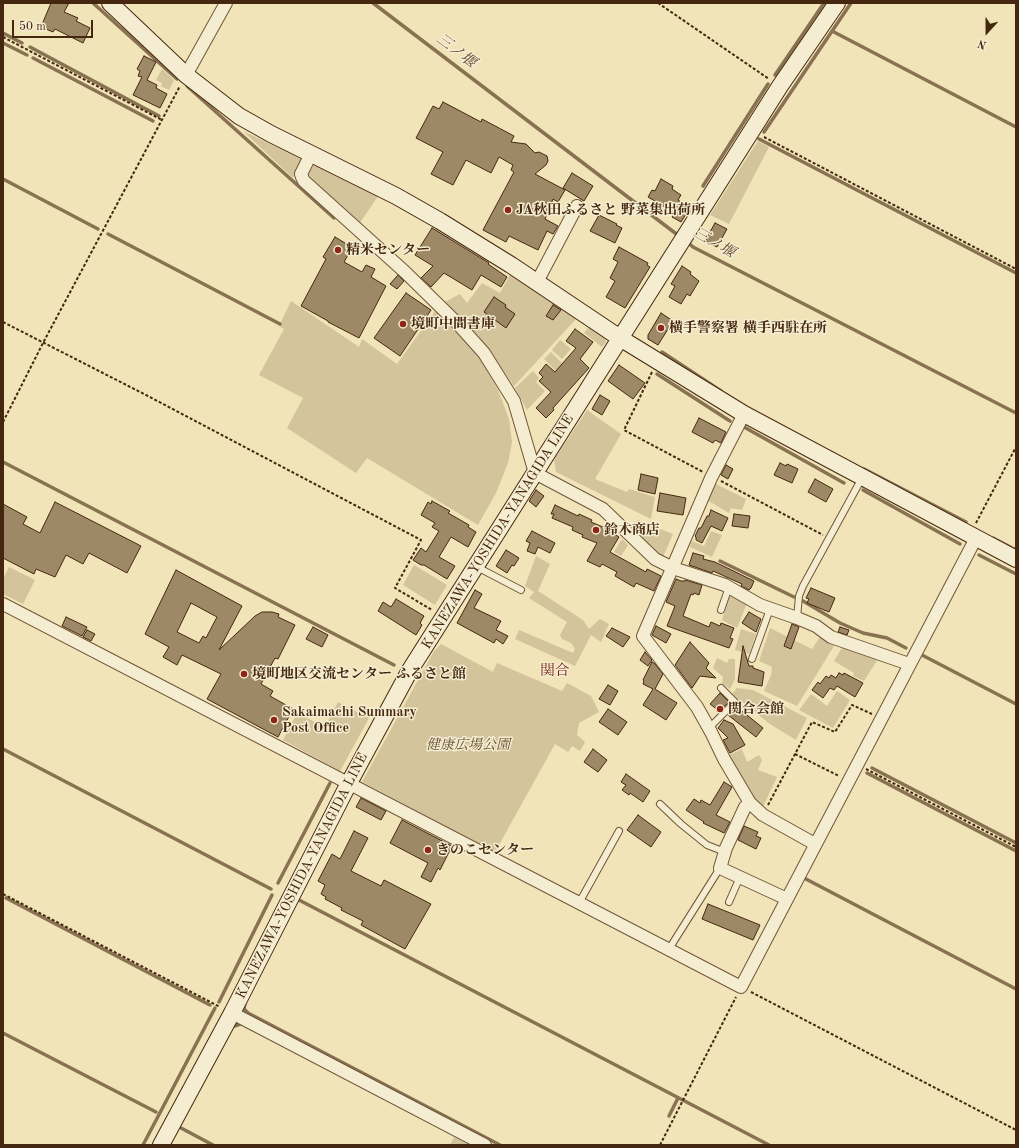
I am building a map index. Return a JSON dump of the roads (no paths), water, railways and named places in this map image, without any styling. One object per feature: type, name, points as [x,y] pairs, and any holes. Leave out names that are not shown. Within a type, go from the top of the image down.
[{"type":"main road","points":[[110,3],[186,75],[239,116],[271,134],[421,210],[537,282],[620,338],[744,414],[1016,559]]},
{"type":"main road","name":"KANEZAWA-YOSHIDA-YANAGIDA LINE","points":[[161,1145],[232,1012],[349,783],[410,670],[780,86],[837,3]]},
{"type":"street","points":[[186,75],[226,3]]},
{"type":"street","points":[[311,154],[302,174],[304,181],[404,272],[458,324],[484,353],[514,401],[535,474],[604,509],[655,559],[673,568],[729,587],[760,605],[816,626],[831,637],[838,640],[909,664]]},
{"type":"street","points":[[537,282],[577,206]]},
{"type":"street","points":[[744,414],[712,477],[643,636],[697,707],[724,759],[750,804],[763,815],[815,844]]},
{"type":"street","points":[[3,604],[741,987],[881,719],[973,536]]},
{"type":"street","points":[[750,804],[745,807],[725,852],[720,868],[787,899]]},
{"type":"street","points":[[232,1012],[485,1145]]},
{"type":"lane","points":[[797,618],[799,596],[803,586],[863,478]]},
{"type":"lane","points":[[475,566],[521,590]]},
{"type":"lane","points":[[721,610],[729,587]]},
{"type":"lane","points":[[752,659],[770,609]]},
{"type":"lane","points":[[709,728],[735,702],[721,688]]},
{"type":"lane","points":[[660,804],[707,846],[725,852]]},
{"type":"lane","points":[[579,903],[619,831]]},
{"type":"lane","points":[[669,949],[720,868]]},
{"type":"lane","points":[[729,902],[740,877]]},
{"type":"waterway","points":[[93,3],[177,79]]},
{"type":"waterway","name":"三ノ堰","points":[[373,3],[679,236]]},
{"type":"waterway","points":[[775,75],[824,3]]},
{"type":"waterway","points":[[764,132],[851,3]]},
{"type":"waterway","points":[[832,31],[1016,127]]},
{"type":"waterway","points":[[3,33],[22,43]]},
{"type":"waterway","points":[[3,43],[27,55]]},
{"type":"waterway","points":[[30,47],[159,116]]},
{"type":"waterway","points":[[33,58],[153,121]]},
{"type":"waterway","points":[[703,186],[768,84]]},
{"type":"waterway","points":[[187,86],[334,218]]},
{"type":"waterway","points":[[759,139],[1016,273]]},
{"type":"waterway","points":[[3,179],[98,229]]},
{"type":"waterway","points":[[108,234],[280,324]]},
{"type":"waterway","name":"三ノ堰","points":[[686,241],[693,247],[1016,413]]},
{"type":"waterway","points":[[662,352],[721,391]]},
{"type":"waterway","points":[[657,374],[730,421]]},
{"type":"waterway","points":[[744,427],[844,483]]},
{"type":"waterway","points":[[3,462],[394,665]]},
{"type":"waterway","points":[[864,469],[966,522]]},
{"type":"waterway","points":[[863,490],[960,544]]},
{"type":"waterway","points":[[993,538],[1016,550]]},
{"type":"waterway","points":[[979,555],[1016,574]]},
{"type":"waterway","points":[[720,561],[794,597]]},
{"type":"waterway","points":[[803,601],[840,623],[863,633],[887,638],[906,648]]},
{"type":"waterway","points":[[920,654],[1016,704]]},
{"type":"waterway","points":[[3,749],[271,889]]},
{"type":"waterway","points":[[872,768],[1016,843]]},
{"type":"waterway","points":[[867,773],[1016,851]]},
{"type":"waterway","points":[[278,883],[330,783]]},
{"type":"waterway","points":[[804,878],[1016,989]]},
{"type":"waterway","points":[[219,1002],[272,895]]},
{"type":"waterway","points":[[6,898],[210,1005]]},
{"type":"waterway","points":[[299,900],[769,1145]]},
{"type":"waterway","points":[[245,1003],[244,1009],[248,1013],[500,1145]]},
{"type":"waterway","points":[[143,1145],[215,1008]]},
{"type":"waterway","points":[[231,1027],[244,1023]]},
{"type":"waterway","points":[[3,1033],[156,1112]]},
{"type":"waterway","points":[[669,1116],[678,1098]]},
{"type":"waterway","points":[[181,1128],[213,1145]]},
{"type":"place","name":"JA秋田ふるさと 野菜集出荷所","points":[[508,210]]},
{"type":"place","name":"精米センター","points":[[338,250]]},
{"type":"place","name":"境町中間書庫","points":[[403,324]]},
{"type":"place","name":"横手警察署 横手西駐在所","points":[[661,328]]},
{"type":"place","name":"鈴木商店","points":[[596,530]]},
{"type":"place","name":"境町地区交流センター ふるさと館","points":[[244,674]]},
{"type":"place","name":"関合会館","points":[[720,709]]},
{"type":"place","name":"Sakaimachi Summary Post Office","points":[[274,720]]},
{"type":"place","name":"きのこセンター","points":[[428,850]]},
{"type":"district","name":"関合","points":[[555,671]]},
{"type":"park label","name":"健康広場公園","points":[[468,745]]}]
